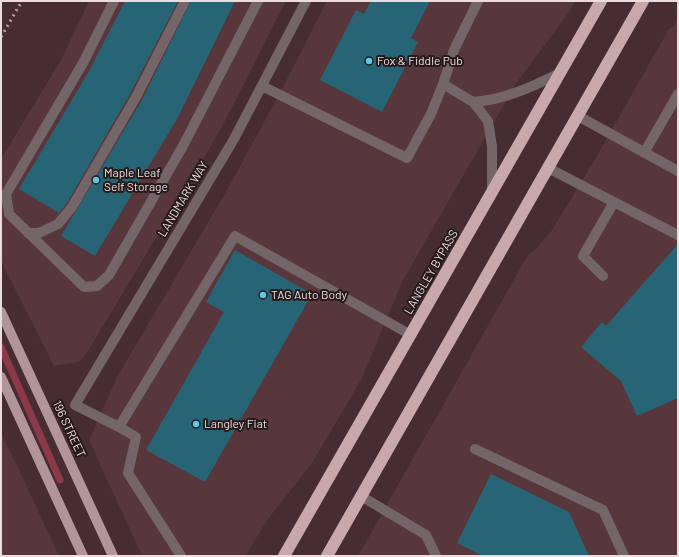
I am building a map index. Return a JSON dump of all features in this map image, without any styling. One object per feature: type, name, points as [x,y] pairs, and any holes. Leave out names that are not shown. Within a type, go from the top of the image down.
[{"type":"highway","name":"LANGLEY BYPASS","points":[[284,556],[601,1]]},
{"type":"highway","points":[[327,556],[643,1]]},
{"type":"main road","name":"196 STREET","points":[[1,312],[113,556]]},
{"type":"main road","points":[[1,377],[83,556]]},
{"type":"street","points":[[114,1],[83,63],[6,194],[9,214],[84,287],[97,286],[109,275],[184,144],[258,1]]},
{"type":"street","points":[[28,233],[39,234],[58,224],[72,207],[136,97],[185,1]]},
{"type":"street","name":"LANDMARK WAY","points":[[119,427],[75,405],[234,139],[306,1]]},
{"type":"street","points":[[262,86],[407,158],[431,114],[454,50],[478,1]]},
{"type":"street","points":[[473,102],[494,100],[536,85],[560,73]]},
{"type":"street","points":[[443,84],[473,102],[488,121],[492,146],[492,192]]},
{"type":"street","points":[[644,153],[678,94]]},
{"type":"street","points":[[578,116],[678,172]]},
{"type":"street","points":[[548,168],[678,235]]},
{"type":"street","points":[[603,276],[583,256],[614,202]]},
{"type":"street","points":[[181,556],[128,473],[136,437],[119,427],[235,236],[411,335]]},
{"type":"street","points":[[475,449],[603,510],[624,556]]},
{"type":"street","points":[[361,496],[426,535],[436,556]]},
{"type":"shaded area","name":"Maple Leaf Self Storage","points":[[89,1],[286,1],[226,119],[204,158],[85,356],[78,362],[54,366],[1,261],[1,159],[61,60]]},
{"type":"shaded area","points":[[327,1],[575,1],[570,11],[517,82],[402,282],[361,380],[312,463],[268,519],[245,556],[142,556],[89,440],[117,377],[226,192],[281,91]]},
{"type":"shaded area","points":[[678,19],[678,556],[358,556],[525,260],[552,230],[594,161],[669,29],[673,27]]},
{"type":"shaded area","points":[[1,433],[22,476],[59,556],[1,556]]},
{"type":"building","points":[[125,1],[178,1],[130,94],[67,203],[59,213],[19,189],[88,73]]},
{"type":"building","points":[[191,1],[235,1],[178,117],[95,256],[61,236],[142,100]]},
{"type":"building","name":"Fox & Fiddle Pub","points":[[371,1],[430,1],[411,38],[418,42],[382,112],[320,80],[356,10],[364,14]]},
{"type":"building","points":[[678,244],[678,398],[637,416],[621,381],[581,347],[602,322],[606,326]]},
{"type":"building","points":[[235,250],[312,294],[205,482],[146,450],[224,312],[206,302]]},
{"type":"building","points":[[491,474],[569,512],[589,556],[483,556],[457,543]]},
{"type":"waterway","points":[[1,347],[60,480]]},
{"type":"railway","points":[[1,37],[22,1]]},
{"type":"place","name":"Fox & Fiddle Pub","points":[[369,61]]},
{"type":"place","name":"Maple Leaf Self Storage","points":[[96,180]]},
{"type":"place","name":"TAG Auto Body","points":[[263,295]]},
{"type":"place","name":"Langley Fiat","points":[[196,424]]}]
